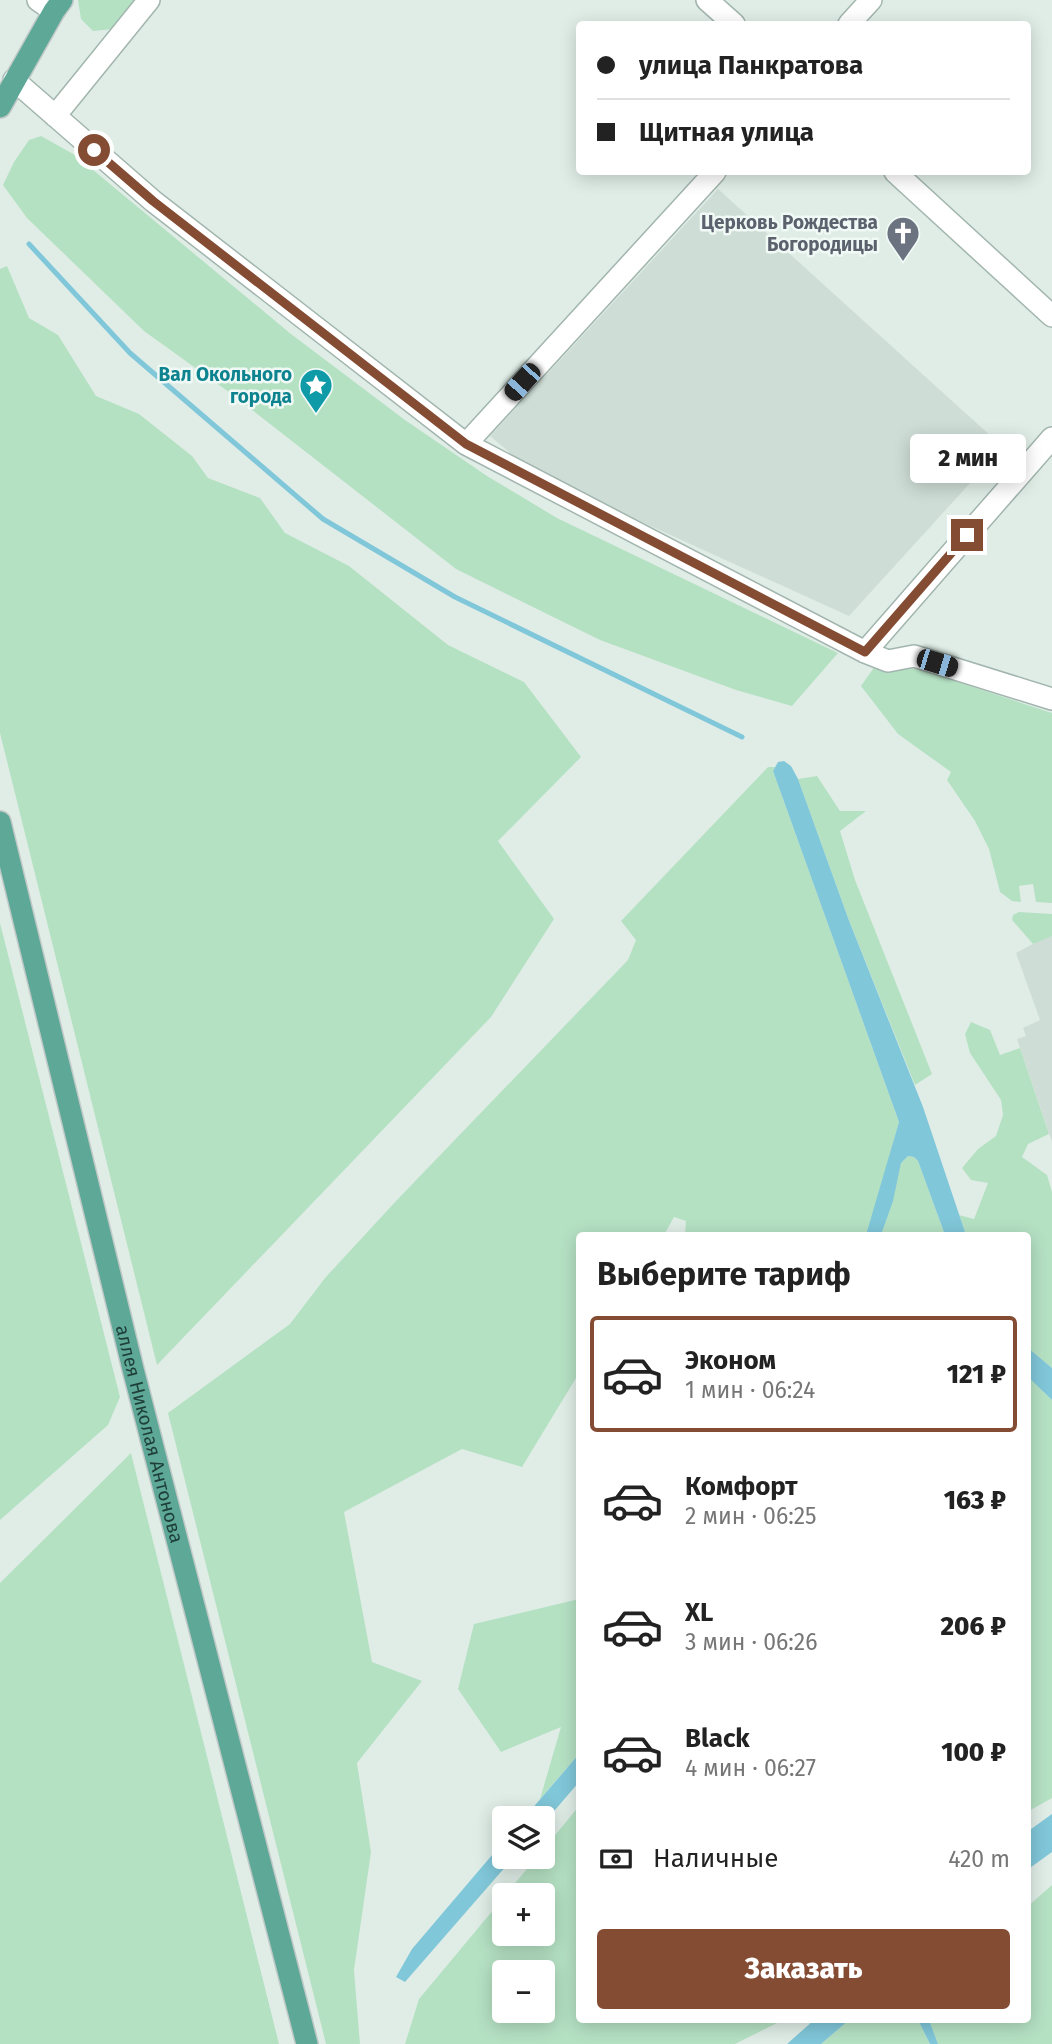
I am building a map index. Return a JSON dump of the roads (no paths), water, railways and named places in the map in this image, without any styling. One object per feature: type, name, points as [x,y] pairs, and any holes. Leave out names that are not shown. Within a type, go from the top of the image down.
[{"type":"main road","points":[[0,107],[51,4]]},
{"type":"main road","name":"аллея Николая Антонова","points":[[0,822],[133,1370],[307,2044]]},
{"type":"street","points":[[55,116],[149,0]]},
{"type":"street","points":[[707,0],[731,21]]},
{"type":"street","points":[[852,21],[871,0]]},
{"type":"street","points":[[14,80],[153,201],[466,444],[865,652],[888,661],[914,656],[1052,699]]},
{"type":"street","points":[[466,444],[712,175]]},
{"type":"street","points":[[898,175],[1052,316]]},
{"type":"street","points":[[865,652],[1052,438]]},
{"type":"water","points":[[784,761],[791,766],[798,779],[848,918],[923,1107],[965,1232],[944,1232],[918,1161],[908,1156],[901,1163],[893,1201],[882,1232],[867,1232],[899,1122],[773,771],[778,762]]},
{"type":"water","points":[[1031,1350],[1052,1368],[1052,1400],[1031,1380]]},
{"type":"water","points":[[576,1757],[576,1786],[555,1810],[555,1806],[534,1806]]},
{"type":"water","points":[[1052,1814],[1052,1852],[1031,1867],[1031,1829]]},
{"type":"water","points":[[492,1855],[492,1869],[504,1869],[405,1982],[396,1977],[412,1949]]},
{"type":"water","points":[[811,2023],[846,2023],[821,2044],[787,2044]]},
{"type":"water","points":[[920,2023],[930,2023],[938,2044],[930,2044]]},
{"type":"waterway","points":[[29,244],[130,353],[323,519],[455,597],[742,737]]},
{"type":"place","name":"Церковь Рождества Богородицы","points":[[903,263]]},
{"type":"place","name":"Вал Окольного города","points":[[316,415]]}]
